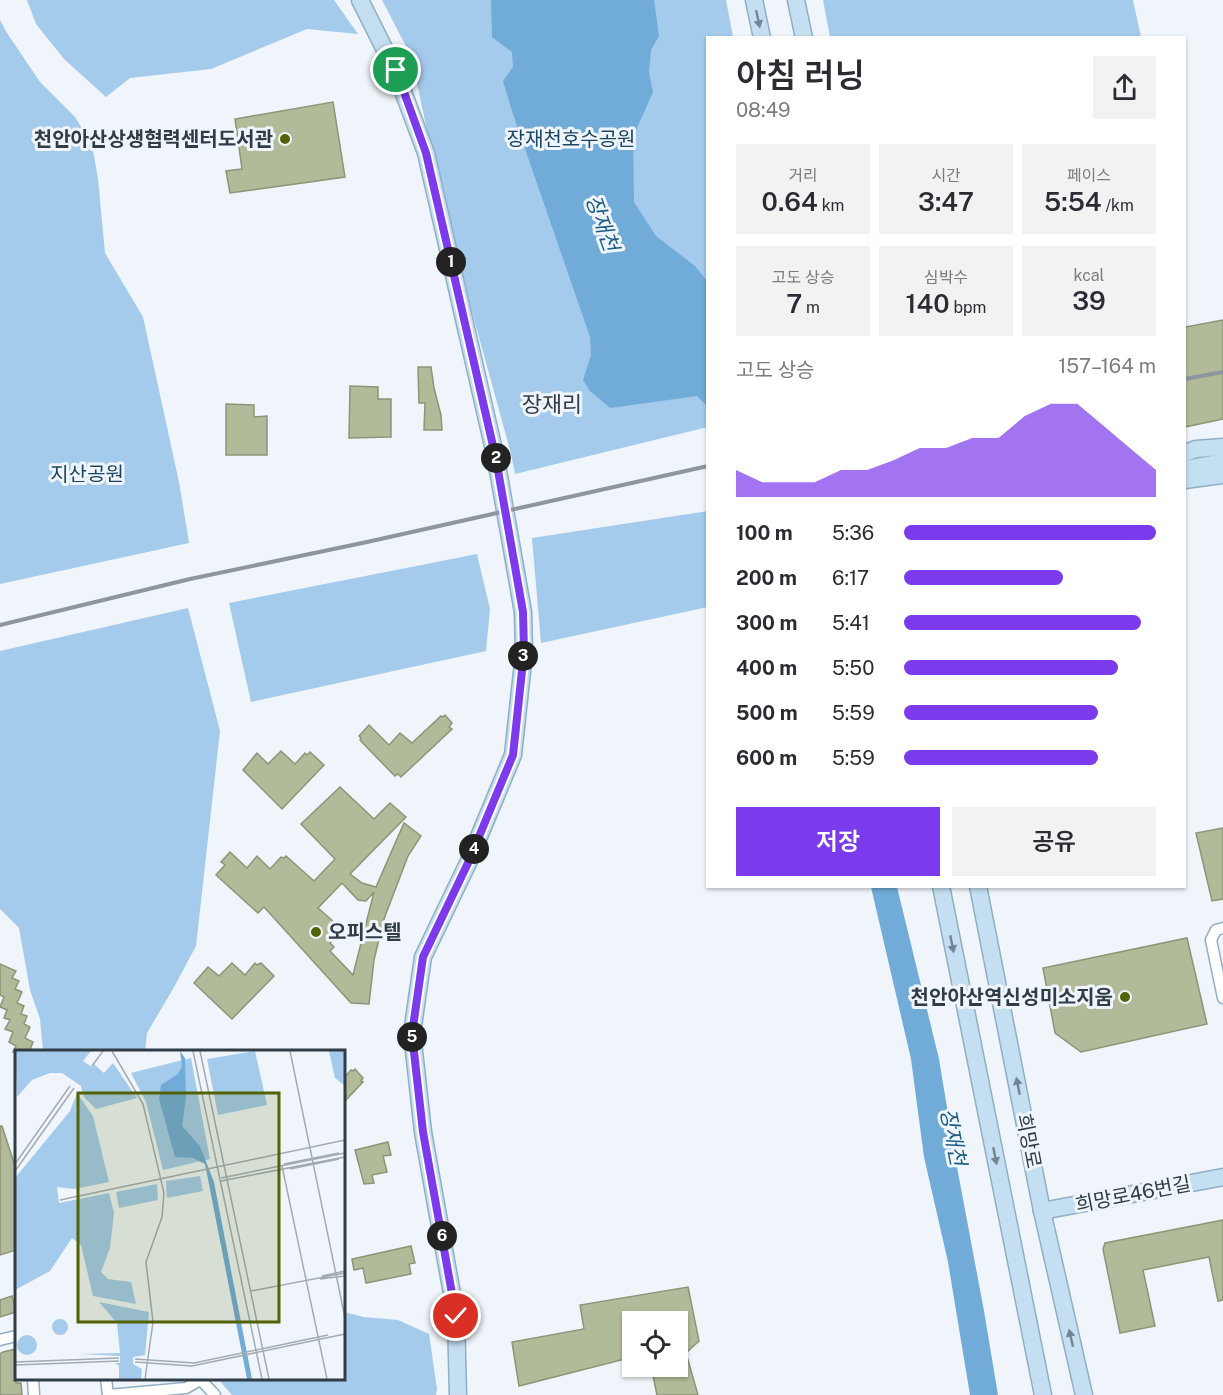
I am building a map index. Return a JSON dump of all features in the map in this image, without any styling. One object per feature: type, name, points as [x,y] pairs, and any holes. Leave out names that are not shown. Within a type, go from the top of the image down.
[{"type":"street","points":[[360,0],[396,70],[426,153],[496,459],[523,612],[524,652],[513,755],[468,863],[423,957],[412,1034],[423,1132],[456,1316],[458,1395]]},
{"type":"street","points":[[754,0],[762,36]]},
{"type":"street","points":[[796,0],[804,36]]},
{"type":"street","points":[[1190,451],[1223,440]]},
{"type":"street","points":[[1190,451],[1223,447]]},
{"type":"street","points":[[1186,468],[1223,462]]},
{"type":"street","points":[[1186,480],[1223,475]]},
{"type":"street","name":"희망로","points":[[941,888],[1043,1395]]},
{"type":"street","name":"희망로","points":[[978,888],[1042,1211],[1084,1395]]},
{"type":"street","points":[[1223,928],[1216,930],[1211,940],[1223,998]]},
{"type":"street","name":"희망로46번길","points":[[1042,1211],[1223,1177]]},
{"type":"street","points":[[0,1340],[15,1336]]},
{"type":"street","points":[[33,1380],[34,1395]]},
{"type":"street","points":[[106,1380],[108,1395],[186,1388],[198,1380]]},
{"type":"street","points":[[200,1380],[215,1395]]},
{"type":"green space","points":[[27,0],[334,0],[358,34],[307,29],[211,69],[130,78],[106,97],[64,59],[36,24]]},
{"type":"green space","name":"장재천호수공원","points":[[382,0],[726,0],[733,36],[706,36],[706,427],[515,474],[459,264],[411,56]]},
{"type":"green space","points":[[823,0],[1133,0],[1141,36],[830,36]]},
{"type":"green space","name":"지산공원","points":[[0,20],[40,82],[75,117],[92,144],[98,179],[105,253],[143,317],[179,482],[189,543],[0,584]]},
{"type":"green space","points":[[706,511],[706,607],[541,643],[532,538]]},
{"type":"green space","points":[[477,554],[490,609],[486,651],[251,702],[229,603]]},
{"type":"green space","points":[[188,608],[220,731],[196,946],[147,1033],[145,1050],[43,1050],[40,1019],[30,990],[19,928],[0,909],[0,651]]},
{"type":"green space","points":[[345,1312],[364,1317],[398,1320],[429,1334],[436,1395],[232,1395],[219,1380],[345,1380]]},
{"type":"water","name":"장재천","points":[[491,0],[654,0],[659,36],[651,50],[649,72],[653,92],[633,137],[634,202],[656,236],[695,266],[706,280],[706,405],[697,396],[610,408],[590,391],[583,380],[591,355],[590,337],[503,81],[513,67],[512,52],[492,37]]},
{"type":"water","points":[[871,888],[897,888],[939,1059],[998,1395],[970,1395],[948,1262],[924,1157],[911,1059]]},
{"type":"building","points":[[333,102],[345,177],[230,193],[226,171],[242,169],[235,119]]},
{"type":"building","points":[[1223,320],[1223,419],[1186,427],[1186,327]]},
{"type":"building","points":[[418,367],[431,367],[442,430],[424,430],[425,403],[419,403]]},
{"type":"building","points":[[350,386],[378,387],[378,399],[391,399],[391,437],[349,438]]},
{"type":"building","points":[[226,404],[254,405],[254,417],[267,416],[267,455],[226,455]]},
{"type":"building","points":[[445,715],[452,723],[449,727],[452,729],[401,777],[398,774],[395,776],[360,740],[359,736],[369,725],[389,745],[400,733],[412,743],[441,716]]},
{"type":"building","points":[[281,751],[295,764],[305,753],[307,755],[310,752],[324,765],[282,809],[243,770],[257,753],[268,764]]},
{"type":"building","points":[[340,787],[374,819],[390,803],[406,817],[350,874],[362,883],[376,887],[404,823],[421,836],[408,856],[384,919],[374,960],[369,1004],[351,1003],[264,907],[258,913],[216,875],[225,865],[221,862],[230,852],[247,868],[257,856],[270,869],[281,857],[286,856],[314,881],[335,859],[301,824]],"holes":[[[342,883],[358,900],[366,901],[374,892],[353,975],[330,951],[334,947],[330,943],[342,929],[318,908]]]},
{"type":"building","points":[[1223,828],[1223,899],[1212,901],[1196,833]]},
{"type":"building","points":[[1187,938],[1207,1024],[1081,1052],[1055,1033],[1043,968]]},
{"type":"building","points":[[232,963],[245,975],[255,963],[257,965],[261,963],[274,976],[232,1019],[194,983],[208,967],[219,976]]},
{"type":"building","points":[[0,964],[16,971],[12,978],[19,981],[15,989],[22,992],[17,1003],[24,1006],[21,1014],[27,1016],[24,1024],[30,1027],[25,1038],[33,1042],[30,1050],[13,1052],[16,1046],[9,1042],[13,1032],[5,1029],[10,1020],[4,1018],[7,1010],[0,1007],[4,997],[0,995]]},
{"type":"building","points":[[355,1069],[363,1078],[361,1081],[363,1082],[345,1101],[345,1077],[351,1070]]},
{"type":"building","points":[[0,1126],[2,1126],[15,1166],[15,1250],[0,1255]]},
{"type":"building","points":[[388,1142],[391,1155],[383,1156],[387,1172],[372,1175],[374,1183],[364,1184],[355,1150]]},
{"type":"building","points":[[1223,1220],[1223,1300],[1218,1301],[1209,1257],[1143,1270],[1155,1326],[1120,1333],[1103,1249],[1105,1243]]},
{"type":"building","points":[[411,1246],[415,1263],[409,1264],[411,1274],[366,1283],[363,1268],[354,1270],[352,1259]]},
{"type":"building","points":[[688,1287],[699,1341],[688,1351],[688,1311],[622,1311],[622,1360],[519,1386],[512,1342],[584,1329],[580,1305]]},
{"type":"building","points":[[12,1296],[15,1312],[0,1317],[0,1300]]},
{"type":"building","points":[[15,1349],[15,1380],[16,1383],[21,1383],[22,1395],[0,1395],[0,1354]]},
{"type":"building","points":[[688,1360],[698,1395],[657,1395],[653,1377],[688,1377]]},
{"type":"railway","points":[[1186,379],[1223,372]]},
{"type":"railway","points":[[0,625],[190,579],[706,466]]},
{"type":"place","name":"천안아산상생협력센터도서관","points":[[285,139]]},
{"type":"place","name":"오피스텔","points":[[316,932]]},
{"type":"place","name":"천안아산역신성미소지움","points":[[1125,997]]},
{"type":"district","name":"장재리","points":[[552,404]]},
{"type":"route","points":[[396,70],[426,153],[496,459],[523,612],[524,652],[513,755],[468,863],[423,957],[412,1034],[423,1132],[456,1316]]}]
